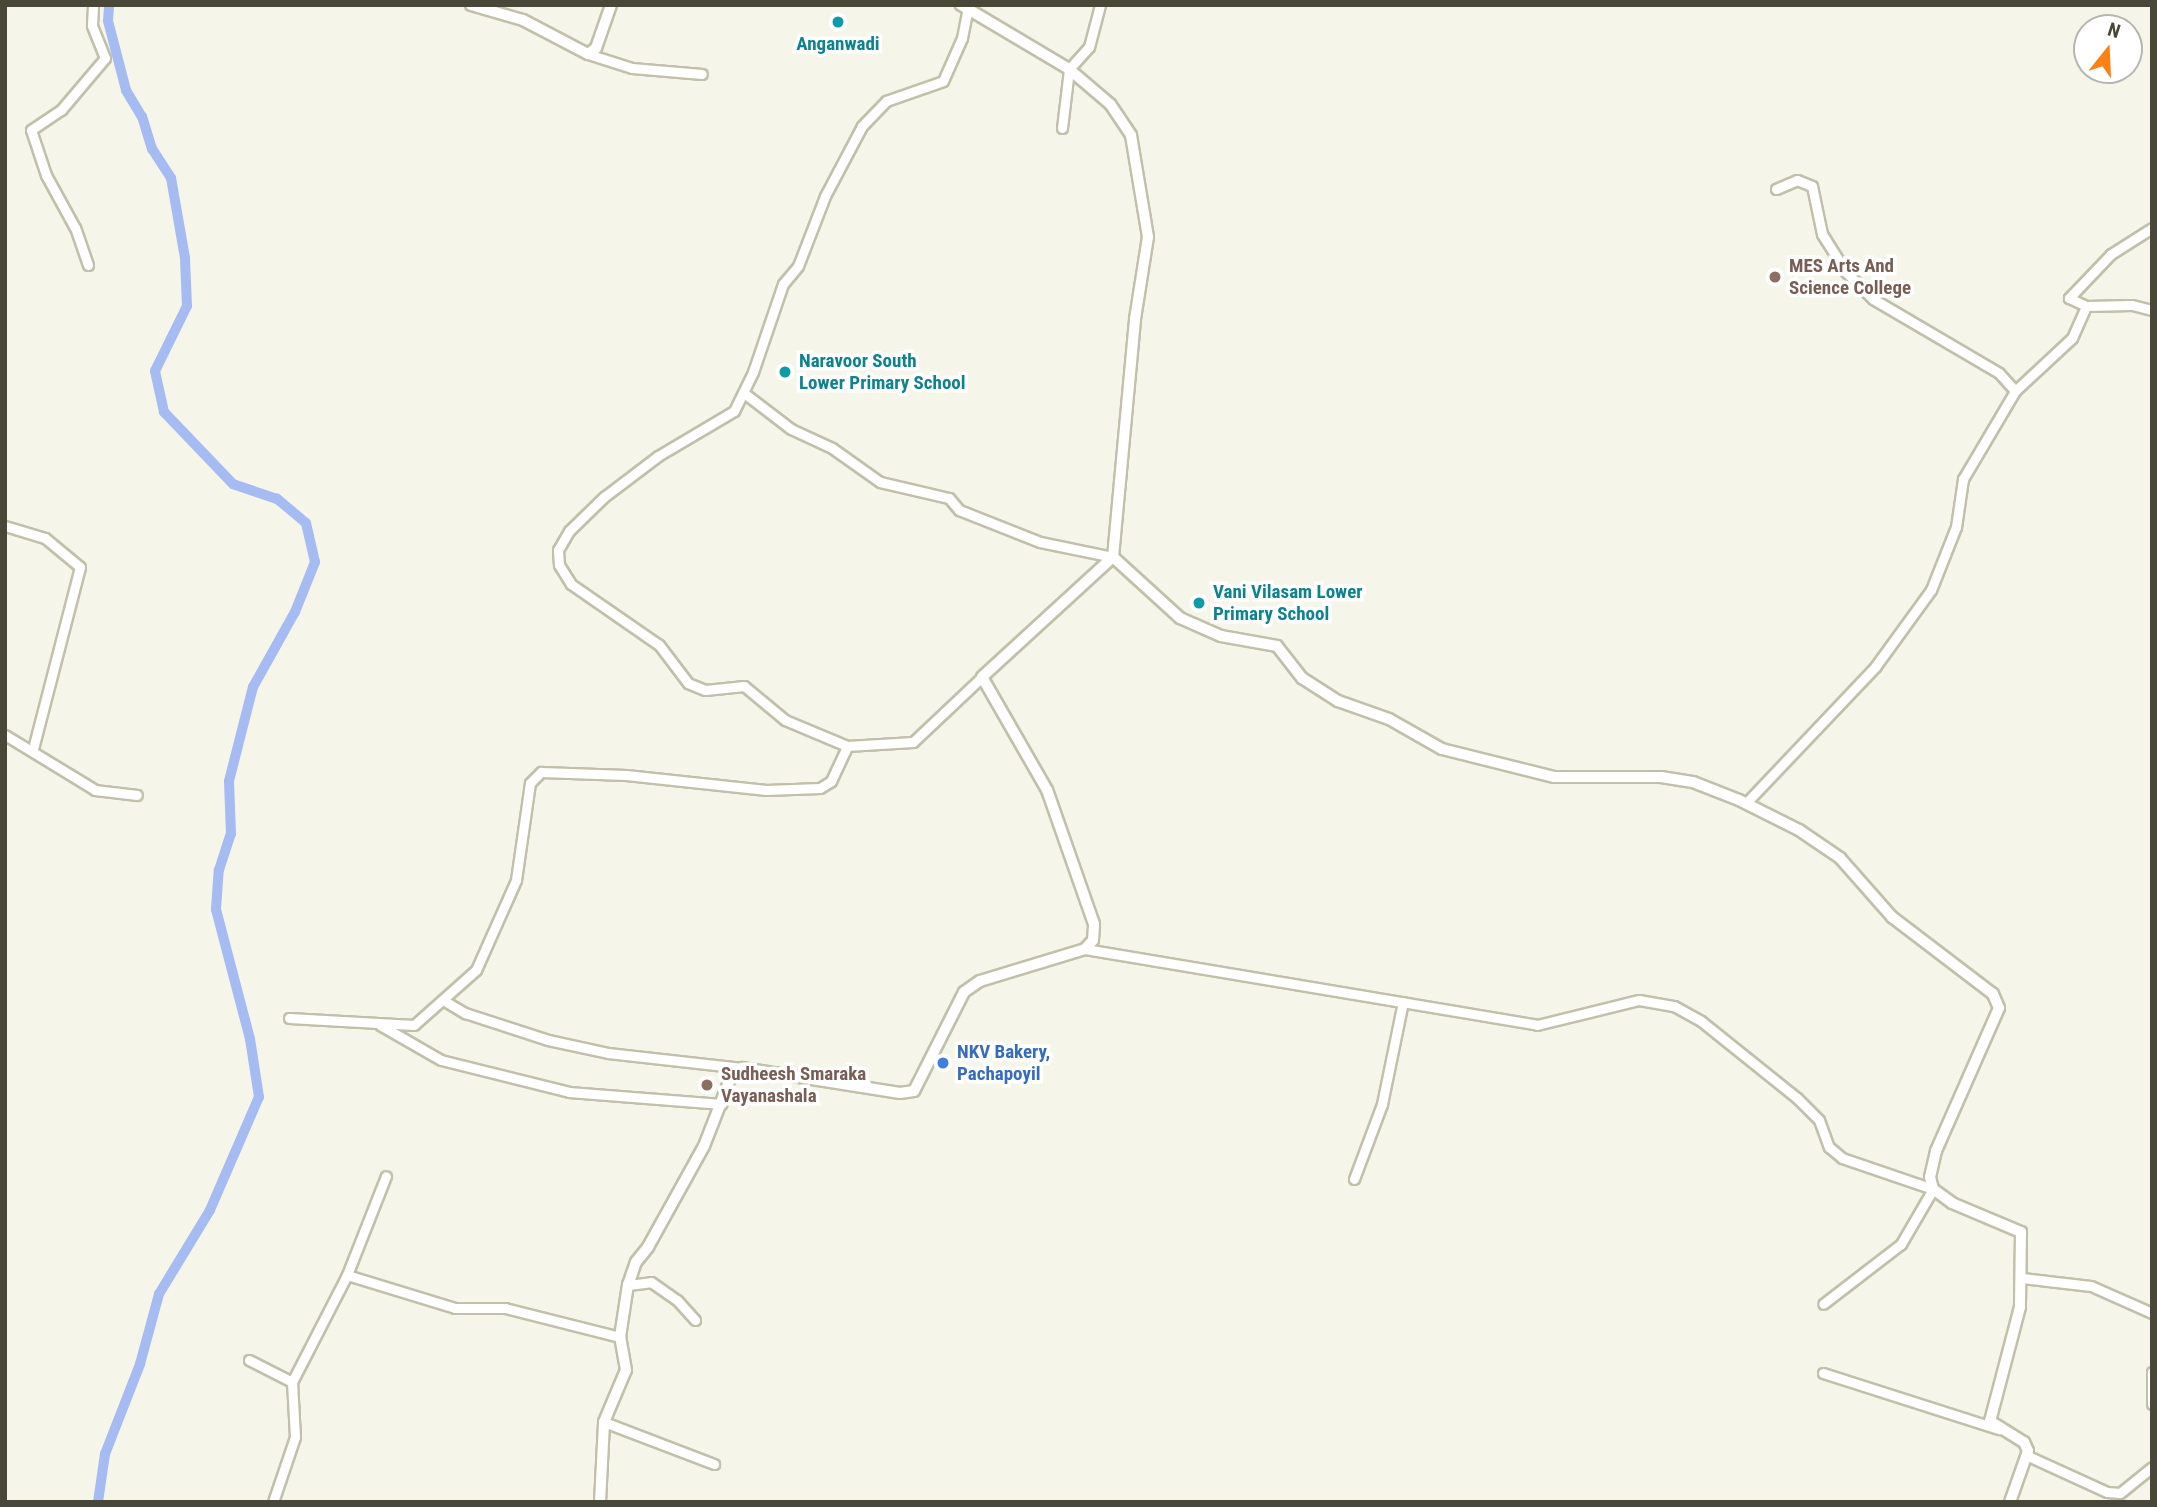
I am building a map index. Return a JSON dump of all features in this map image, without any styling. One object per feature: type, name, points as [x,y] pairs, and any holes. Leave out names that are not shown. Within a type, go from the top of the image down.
[{"type":"street","points":[[88,265],[75,228],[46,175],[31,130],[61,110],[105,58],[92,25],[93,5]]},
{"type":"street","points":[[471,5],[523,20],[588,54],[632,68],[702,74]]},
{"type":"street","points":[[588,54],[596,48],[611,5]]},
{"type":"street","points":[[1062,128],[1069,69],[1089,47],[1100,5]]},
{"type":"street","points":[[964,7],[1069,69],[1110,104],[1131,135],[1148,237],[1135,318],[1113,557],[913,742],[846,746],[785,720],[744,687],[705,690],[688,683],[659,645],[571,584],[559,565],[558,550],[582,516],[658,456],[713,427],[734,411],[744,393],[783,284],[798,266],[825,196],[862,126],[886,101],[943,80],[962,38],[964,7]]},
{"type":"street","points":[[1776,189],[1797,180],[1812,186],[1822,234],[1846,272],[1873,299],[1999,373],[2015,391]]},
{"type":"street","points":[[2152,228],[2111,254],[2071,293],[2069,299],[2086,306],[2132,305],[2152,310]]},
{"type":"street","points":[[1746,803],[1875,667],[1931,590],[1956,527],[1964,479],[2015,391],[2072,338],[2086,306]]},
{"type":"street","points":[[744,393],[791,429],[831,448],[880,482],[949,498],[959,510],[1040,542],[1113,557],[1180,618],[1222,636],[1277,646],[1302,678],[1320,690],[1389,719],[1442,749],[1554,777],[1661,777],[1693,782],[1746,803],[1840,858],[1892,917],[1993,994],[1999,1008],[1936,1151],[1930,1177],[1933,1189],[1900,1244],[1823,1304]]},
{"type":"street","points":[[5,526],[45,538],[80,567],[33,749]]},
{"type":"street","points":[[982,677],[1047,790],[1094,925],[1093,940],[1085,949]]},
{"type":"street","points":[[5,735],[33,749],[94,790],[137,795]]},
{"type":"street","points":[[289,1018],[332,1017],[378,1024],[414,1025],[476,970],[495,933],[522,860],[530,783],[541,772],[626,775],[766,790],[820,788],[839,769],[846,746]]},
{"type":"street","points":[[443,1000],[465,1013],[548,1040],[608,1053],[742,1068],[900,1093],[914,1091],[964,992],[980,981],[1085,949],[1536,1025],[1639,1000],[1674,1006],[1701,1021],[1797,1098],[1819,1120],[1829,1147],[1842,1158],[1933,1189],[1952,1203],[2021,1232],[2022,1279],[2013,1341],[1990,1421],[1999,1429]]},
{"type":"street","points":[[1354,1179],[1382,1104],[1403,1002]]},
{"type":"street","points":[[378,1024],[442,1060],[569,1092],[722,1104]]},
{"type":"street","points":[[600,1502],[604,1422],[626,1370],[620,1337],[628,1285],[636,1262],[648,1247],[704,1146],[732,1074],[742,1068]]},
{"type":"street","points":[[273,1502],[295,1437],[292,1382],[347,1275],[386,1176]]},
{"type":"street","points":[[347,1275],[455,1308],[505,1308],[620,1337]]},
{"type":"street","points":[[2022,1279],[2091,1286],[2152,1313]]},
{"type":"street","points":[[628,1285],[651,1282],[677,1300],[695,1320]]},
{"type":"street","points":[[249,1360],[292,1382]]},
{"type":"street","points":[[2152,1372],[2152,1404]]},
{"type":"street","points":[[1823,1374],[1999,1429],[2024,1442],[2028,1456],[2010,1502]]},
{"type":"street","points":[[604,1422],[714,1464]]},
{"type":"street","points":[[2028,1456],[2107,1492],[2120,1493],[2152,1467]]},
{"type":"waterway","points":[[98,1502],[105,1454],[140,1364],[159,1294],[210,1210],[259,1097],[250,1039],[216,909],[219,870],[231,834],[229,781],[253,687],[295,612],[315,562],[306,523],[277,499],[233,484],[164,412],[155,371],[187,306],[185,258],[171,178],[152,149],[142,117],[126,90],[108,21],[109,5]]},
{"type":"place","name":"Anganwadi","points":[[838,22]]},
{"type":"place","name":"MES Arts And Science College","points":[[1775,277]]},
{"type":"place","name":"Naravoor South Lower Primary School","points":[[785,372]]},
{"type":"place","name":"Vani Vilasam Lower Primary School","points":[[1199,603]]},
{"type":"place","name":"NKV Bakery, Pachapoyil","points":[[943,1063]]},
{"type":"place","name":"Sudheesh Smaraka Vayanashala","points":[[707,1085]]}]
